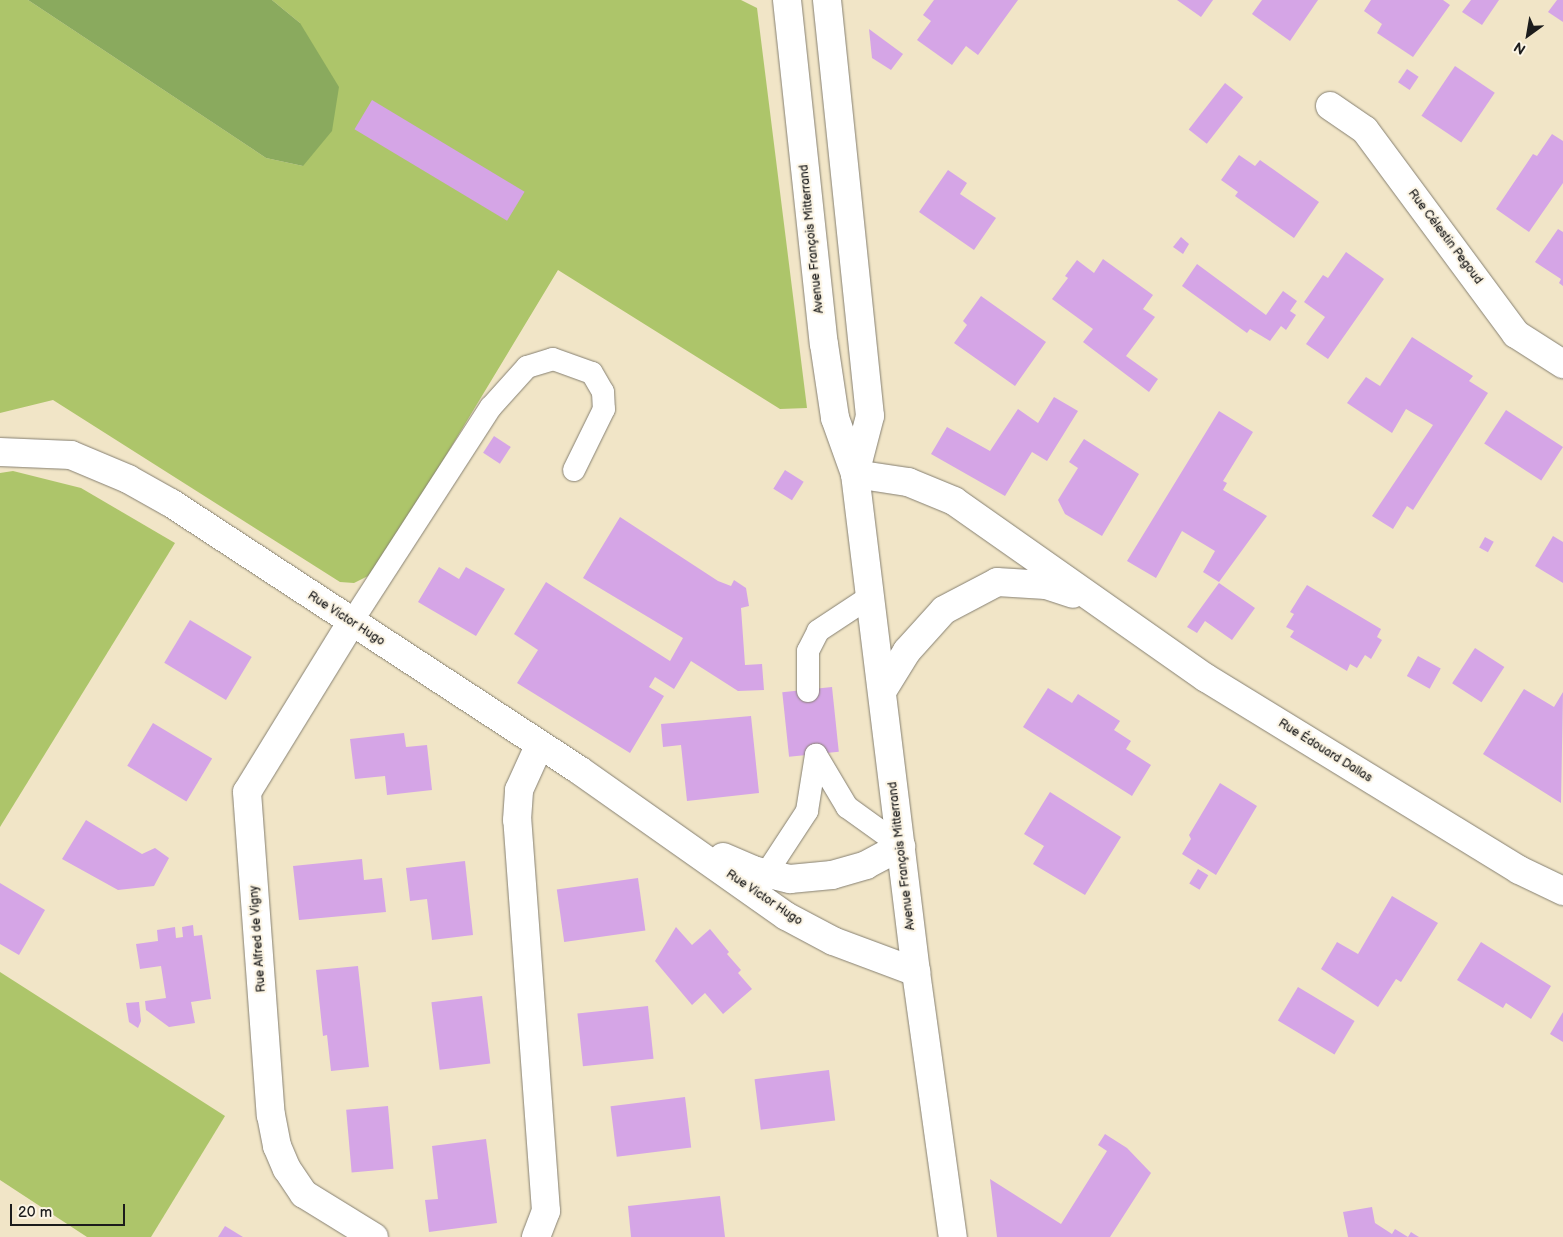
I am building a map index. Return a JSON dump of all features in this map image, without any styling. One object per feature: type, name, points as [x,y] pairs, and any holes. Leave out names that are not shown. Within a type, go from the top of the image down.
[{"type":"street","name":"Avenue François Mitterrand","points":[[786,0],[831,392],[835,418],[855,474],[883,690],[916,972],[953,1237]]},
{"type":"street","name":"Avenue François Mitterrand","points":[[827,0],[870,416],[855,474]]},
{"type":"street","name":"Rue Célestin Pegoud","points":[[1330,106],[1365,130],[1516,334],[1563,364]]},
{"type":"street","name":"Rue Victor Hugo","points":[[0,452],[71,455],[128,479],[352,622],[673,835],[760,882],[786,916],[833,941],[916,972]]},
{"type":"street","name":"Rue Édouard Dallas","points":[[855,474],[908,482],[954,501],[1092,600],[1214,683],[1519,870],[1563,891]]},
{"type":"street","name":"Rue Édouard Dallas","points":[[883,690],[907,651],[944,610],[997,582],[1046,585],[1092,600]]},
{"type":"street","name":"Rue Alfred de Vigny","points":[[352,622],[248,792],[271,1115],[277,1146],[287,1169],[304,1194],[374,1237]]},
{"type":"street","points":[[536,1237],[546,1211],[516,820],[519,790],[539,746]]},
{"type":"street","name":"Rue Victor Hugo","points":[[760,882],[832,875],[866,865],[901,846]]},
{"type":"lane","points":[[352,622],[491,407],[527,366],[553,359],[592,373],[602,392],[604,409],[574,470]]},
{"type":"lane","points":[[808,691],[808,651],[818,631],[871,596]]},
{"type":"lane","points":[[760,882],[807,811],[816,755],[847,807],[901,846]]},
{"type":"green space","points":[[0,0],[28,0],[266,158],[303,166],[300,23],[272,0],[741,0],[757,8],[807,408],[780,409],[558,270],[381,563],[368,576],[354,583],[340,582],[53,400],[0,413]]},
{"type":"green space","points":[[28,0],[272,0],[300,23],[339,87],[332,131],[303,166],[266,158]]},
{"type":"green space","points":[[13,471],[81,488],[175,543],[0,827],[0,473]]},
{"type":"green space","points":[[0,972],[225,1116],[151,1237],[87,1237],[0,1180]]},
{"type":"building","points":[[934,0],[1018,0],[978,55],[966,46],[952,65],[917,40],[931,21],[923,15]]},
{"type":"building","points":[[1177,0],[1213,0],[1201,17]]},
{"type":"building","points":[[1262,0],[1318,0],[1290,41],[1252,14]]},
{"type":"building","points":[[1371,0],[1443,0],[1450,5],[1413,57],[1377,33],[1382,24],[1364,11]]},
{"type":"building","points":[[1471,0],[1499,0],[1482,25],[1462,12]]},
{"type":"building","points":[[1557,0],[1563,0],[1563,22],[1548,12]]},
{"type":"building","points":[[869,29],[903,54],[891,70],[872,58]]},
{"type":"building","points":[[1455,66],[1495,93],[1461,143],[1421,116]]},
{"type":"building","points":[[1407,69],[1419,77],[1410,90],[1398,82]]},
{"type":"building","points":[[1225,83],[1243,97],[1207,144],[1189,129]]},
{"type":"building","points":[[372,100],[525,192],[507,221],[354,129]]},
{"type":"building","points":[[1552,134],[1563,141],[1563,183],[1529,232],[1496,209],[1533,154],[1537,156]]},
{"type":"building","points":[[1239,155],[1255,166],[1260,160],[1319,202],[1294,238],[1235,196],[1238,192],[1221,180]]},
{"type":"building","points":[[948,170],[967,183],[960,194],[996,218],[974,250],[919,212]]},
{"type":"building","points":[[1558,229],[1563,232],[1563,286],[1559,283],[1561,279],[1535,262]]},
{"type":"building","points":[[1181,237],[1189,244],[1183,254],[1173,247]]},
{"type":"building","points":[[1346,252],[1384,279],[1328,359],[1306,344],[1325,317],[1304,302],[1323,275],[1328,278]]},
{"type":"building","points":[[1103,259],[1153,295],[1143,309],[1155,317],[1126,356],[1158,379],[1149,392],[1083,342],[1093,329],[1052,299],[1068,278],[1065,276],[1077,260],[1094,273]]},
{"type":"building","points":[[1197,264],[1266,315],[1283,291],[1297,301],[1290,311],[1296,315],[1286,330],[1281,326],[1270,341],[1250,329],[1247,333],[1182,286]]},
{"type":"building","points":[[981,296],[1046,342],[1015,386],[954,343],[967,325],[963,321]]},
{"type":"building","points":[[1412,337],[1473,376],[1469,381],[1488,393],[1413,510],[1407,506],[1393,529],[1372,516],[1433,425],[1406,409],[1392,433],[1347,403],[1366,377],[1380,386]]},
{"type":"building","points":[[1054,397],[1078,411],[1047,461],[1032,452],[1005,496],[931,454],[947,427],[990,451],[1018,409],[1038,423]]},
{"type":"building","points":[[1506,410],[1563,447],[1541,481],[1484,444]]},
{"type":"building","points":[[1219,411],[1253,432],[1223,481],[1227,483],[1223,490],[1267,516],[1219,582],[1203,572],[1215,551],[1182,531],[1156,578],[1127,561]]},
{"type":"building","points":[[494,436],[511,447],[500,464],[483,453]]},
{"type":"building","points":[[1084,439],[1139,474],[1102,536],[1065,514],[1058,500],[1078,468],[1069,462]]},
{"type":"building","points":[[785,470],[804,482],[792,500],[773,489]]},
{"type":"building","points":[[620,517],[718,581],[731,586],[734,580],[746,588],[749,606],[741,608],[745,665],[762,664],[764,690],[738,691],[691,661],[674,689],[655,677],[649,687],[664,696],[630,753],[517,683],[538,650],[514,634],[546,582],[670,661],[683,638],[583,578]]},
{"type":"building","points":[[1553,536],[1563,542],[1563,583],[1535,566]]},
{"type":"building","points":[[1485,537],[1494,542],[1488,552],[1479,547]]},
{"type":"building","points":[[439,567],[459,579],[466,567],[505,589],[476,636],[418,602]]},
{"type":"building","points":[[1219,583],[1255,608],[1232,640],[1205,621],[1197,633],[1187,627]]},
{"type":"building","points":[[1307,585],[1381,629],[1377,637],[1382,640],[1371,659],[1365,655],[1357,668],[1350,664],[1347,671],[1290,637],[1294,631],[1286,627],[1294,614],[1290,612]]},
{"type":"building","points":[[190,620],[252,657],[226,700],[164,663]]},
{"type":"building","points":[[1475,648],[1504,667],[1481,702],[1452,683]]},
{"type":"building","points":[[1418,656],[1441,669],[1430,689],[1407,676]]},
{"type":"building","points":[[832,687],[839,752],[789,757],[782,692]]},
{"type":"building","points":[[1048,688],[1072,703],[1078,694],[1120,721],[1114,730],[1131,741],[1126,749],[1151,765],[1132,796],[1023,727]]},
{"type":"building","points":[[1524,689],[1554,707],[1563,692],[1561,803],[1483,754]]},
{"type":"building","points":[[751,716],[759,793],[687,801],[681,745],[663,747],[661,724]]},
{"type":"building","points":[[153,723],[212,759],[186,801],[127,766]]},
{"type":"building","points":[[404,733],[406,747],[427,745],[432,790],[387,795],[385,776],[355,779],[350,739]]},
{"type":"building","points":[[1220,783],[1257,806],[1216,875],[1182,854],[1191,839],[1189,835]]},
{"type":"building","points":[[1050,792],[1121,837],[1085,895],[1033,864],[1044,846],[1024,834]]},
{"type":"building","points":[[86,820],[142,854],[155,848],[169,858],[154,886],[118,890],[62,859]]},
{"type":"building","points":[[362,859],[364,880],[382,878],[386,912],[299,920],[293,866]]},
{"type":"building","points":[[465,861],[473,935],[432,940],[427,899],[410,901],[406,868]]},
{"type":"building","points":[[1198,869],[1208,875],[1200,890],[1189,884]]},
{"type":"building","points":[[638,878],[645,930],[564,942],[557,889]]},
{"type":"building","points":[[0,883],[45,910],[19,955],[0,944]]},
{"type":"building","points":[[1392,896],[1438,923],[1401,982],[1396,979],[1378,1007],[1321,969],[1337,942],[1358,954]]},
{"type":"building","points":[[193,925],[194,936],[202,935],[211,999],[191,1002],[195,1023],[169,1027],[146,1010],[145,1001],[166,998],[161,966],[140,969],[136,944],[158,941],[157,930],[175,927],[176,938],[183,937],[182,927]]},
{"type":"building","points":[[676,927],[692,945],[710,929],[729,952],[727,954],[741,970],[738,973],[752,989],[723,1014],[705,993],[692,1005],[655,961]]},
{"type":"building","points":[[1481,942],[1551,986],[1531,1019],[1506,1003],[1503,1008],[1457,980]]},
{"type":"building","points":[[358,966],[369,1067],[331,1071],[327,1035],[323,1036],[316,970]]},
{"type":"building","points":[[1298,987],[1355,1021],[1334,1054],[1278,1020]]},
{"type":"building","points":[[482,996],[490,1063],[440,1070],[431,1002]]},
{"type":"building","points":[[139,1002],[141,1021],[138,1028],[129,1022],[126,1003]]},
{"type":"building","points":[[648,1006],[654,1059],[583,1066],[577,1013]]},
{"type":"building","points":[[1563,1012],[1563,1042],[1550,1034]]},
{"type":"building","points":[[829,1070],[835,1121],[761,1130],[755,1079]]},
{"type":"building","points":[[685,1097],[691,1148],[617,1157],[611,1106]]},
{"type":"building","points":[[388,1106],[393,1169],[352,1172],[346,1110]]},
{"type":"building","points":[[1105,1134],[1127,1148],[1151,1173],[1110,1237],[997,1237],[990,1179],[1061,1224],[1107,1151],[1098,1145]]},
{"type":"building","points":[[486,1139],[497,1223],[429,1232],[425,1200],[438,1199],[432,1146]]},
{"type":"building","points":[[720,1196],[725,1237],[631,1237],[628,1206]]},
{"type":"building","points":[[1372,1207],[1375,1223],[1392,1234],[1395,1229],[1408,1237],[1348,1237],[1343,1212]]},
{"type":"building","points":[[225,1226],[243,1237],[218,1237]]},
{"type":"building","points":[[1411,1232],[1414,1234],[1419,1237],[1408,1237]]}]
